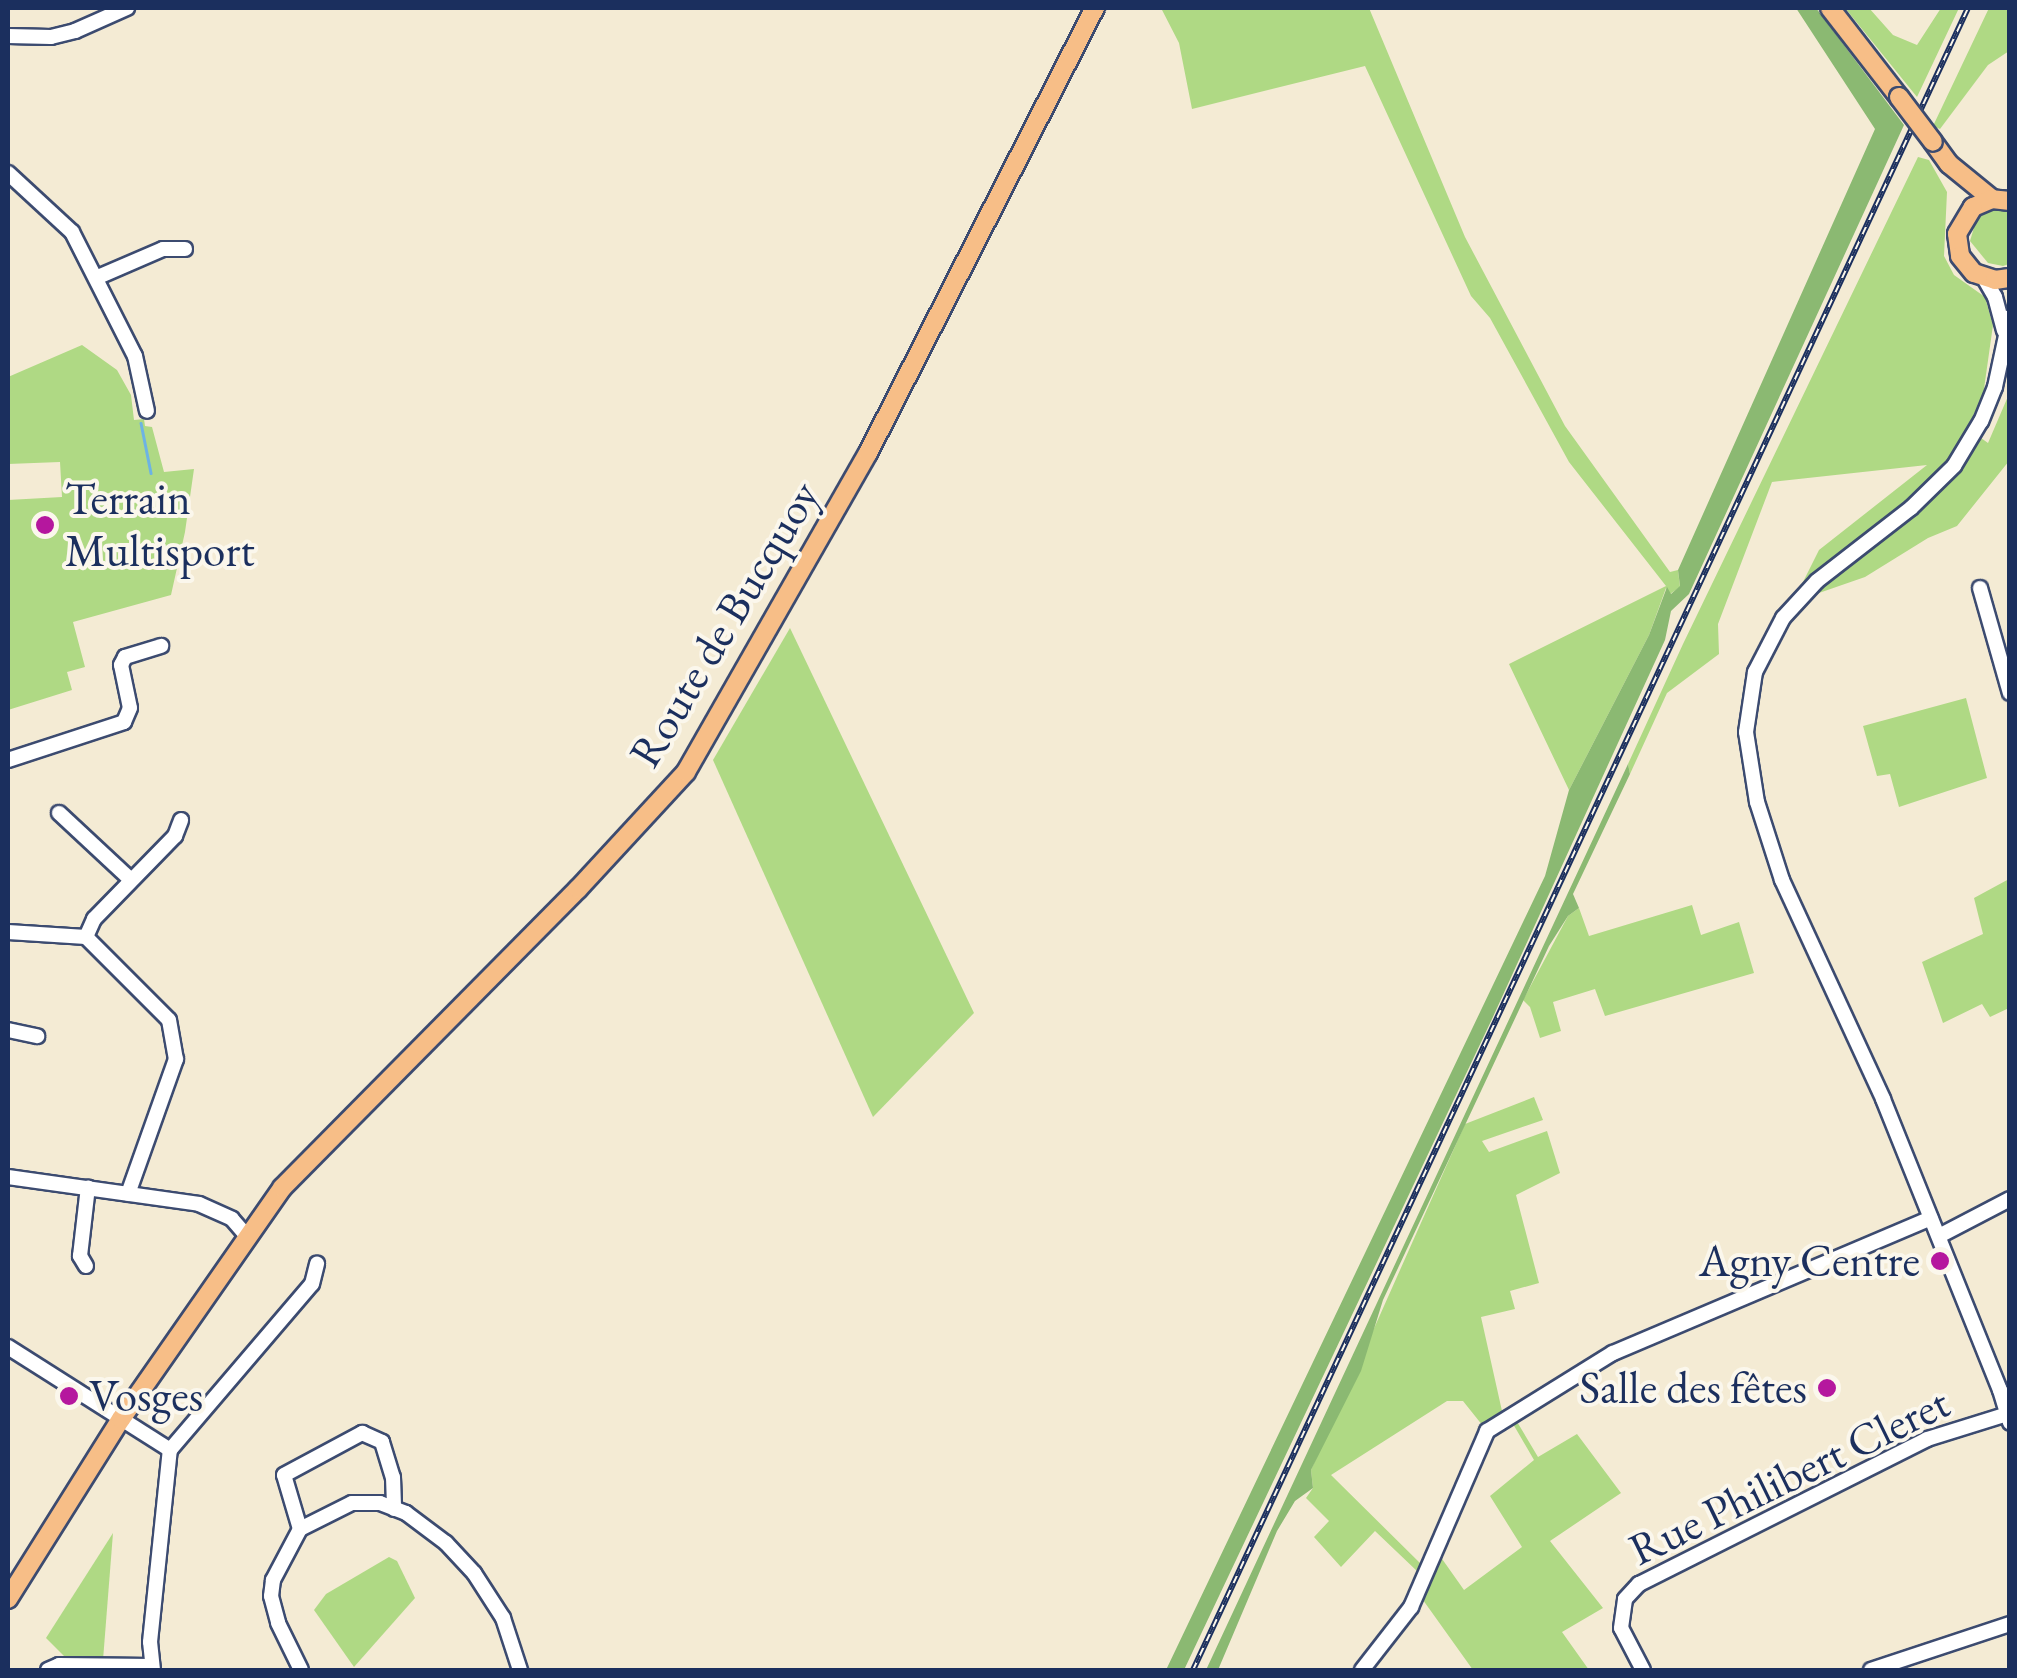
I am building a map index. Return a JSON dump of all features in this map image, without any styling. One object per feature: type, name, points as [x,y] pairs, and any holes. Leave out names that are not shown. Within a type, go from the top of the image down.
[{"type":"main road","name":"Route de Bucquoy","points":[[8,1599],[120,1419],[286,1183],[578,889],[686,772],[868,453],[1096,8]]},
{"type":"main road","points":[[1830,8],[1950,164],[2002,198]]},
{"type":"main road","points":[[1950,164],[1966,214]]},
{"type":"main road","points":[[2002,198],[1966,214],[1957,234],[1960,256],[1984,278],[2010,278]]},
{"type":"street","points":[[8,36],[50,37],[75,31],[127,8]]},
{"type":"street","points":[[8,172],[72,232],[135,356],[147,411]]},
{"type":"street","points":[[98,278],[163,249],[185,249]]},
{"type":"street","points":[[1984,278],[1995,297],[2005,336]]},
{"type":"street","points":[[2006,1406],[1870,1068],[1782,880],[1757,802],[1746,732],[1750,691],[1764,651],[1799,599],[1911,508],[1954,466],[1989,402],[2010,317]]},
{"type":"street","points":[[1980,588],[2010,693]]},
{"type":"street","points":[[8,760],[124,722],[130,708],[121,664],[126,657],[161,646]]},
{"type":"street","points":[[60,813],[130,879]]},
{"type":"street","points":[[86,937],[94,919],[175,836],[182,820]]},
{"type":"street","points":[[8,932],[86,937],[168,1020],[177,1049],[128,1194]]},
{"type":"street","points":[[8,1030],[37,1036]]},
{"type":"street","points":[[8,1177],[208,1208],[232,1220],[247,1236]]},
{"type":"street","points":[[86,1266],[80,1256],[88,1188]]},
{"type":"street","points":[[1938,1236],[2010,1199]]},
{"type":"street","points":[[1362,1670],[1410,1607],[1488,1431],[1613,1353],[1931,1218]]},
{"type":"street","points":[[48,1670],[58,1665],[152,1669],[170,1450],[312,1284],[317,1264]]},
{"type":"street","points":[[8,1347],[170,1450]]},
{"type":"street","name":"Rue Philibert Cleret","points":[[1643,1670],[1621,1628],[1624,1599],[1639,1584],[1926,1439],[2006,1406]]},
{"type":"street","points":[[300,1529],[284,1475],[362,1434],[382,1442],[393,1477],[394,1508]]},
{"type":"street","points":[[301,1670],[278,1623],[271,1596],[273,1580],[300,1529],[352,1503],[394,1508],[446,1543],[474,1573],[503,1618],[520,1670]]},
{"type":"street","points":[[1871,1670],[2010,1624]]},
{"type":"green space","points":[[1161,8],[1369,8],[1465,237],[1565,426],[1670,572],[1678,570],[1680,587],[1670,594],[1666,588],[1649,635],[1569,790],[1509,664],[1666,586],[1569,462],[1490,318],[1471,296],[1365,66],[1192,109],[1179,43]]},
{"type":"green space","points":[[1796,8],[1816,8],[1904,125],[1689,594],[1671,611],[1665,640],[1492,1019],[1184,1670],[1166,1670],[1545,876],[1569,790],[1649,635],[1667,587],[1671,594],[1680,586],[1678,570],[1875,129]]},
{"type":"green space","points":[[1845,8],[1869,8],[1893,35],[1917,45],[1941,8],[1959,8],[1917,97]]},
{"type":"green space","points":[[1989,8],[2009,8],[2009,51],[1988,65],[1940,129],[1933,126]]},
{"type":"green space","points":[[1918,157],[1929,160],[1947,192],[1944,256],[1954,275],[1985,297],[1993,325],[1983,396],[1967,428],[1988,443],[2009,394],[2009,461],[1957,526],[1928,538],[1865,577],[1793,602],[1819,550],[1927,465],[1772,482],[1718,624],[1719,654],[1667,693],[1630,774],[1628,764],[1683,644]]},
{"type":"green space","points":[[1991,206],[2009,207],[2009,264],[2003,266],[1988,263],[1970,241],[1978,214]]},
{"type":"green space","points":[[82,345],[117,370],[131,395],[134,420],[144,419],[145,426],[152,427],[164,472],[194,469],[185,532],[171,595],[73,622],[85,667],[67,672],[72,690],[8,710],[8,500],[62,497],[60,462],[8,464],[8,377]]},
{"type":"green space","points":[[790,628],[974,1013],[873,1117],[713,760]]},
{"type":"green space","points":[[1966,698],[1987,778],[1899,807],[1890,774],[1877,776],[1863,726]]},
{"type":"green space","points":[[1628,764],[1630,774],[1573,894],[1579,908],[1568,916],[1549,946],[1383,1300],[1361,1371],[1311,1470],[1313,1488],[1295,1501],[1277,1531],[1218,1670],[1206,1670]]},
{"type":"green space","points":[[2009,879],[2009,1008],[1990,1017],[1982,1004],[1943,1023],[1922,962],[1983,934],[1974,898]]},
{"type":"green space","points":[[1692,905],[1701,935],[1739,922],[1754,973],[1605,1016],[1595,989],[1553,1002],[1561,1031],[1540,1038],[1530,1007],[1523,1000],[1568,916],[1579,908],[1589,936]]},
{"type":"green space","points":[[1534,1097],[1543,1120],[1482,1141],[1489,1152],[1547,1131],[1560,1173],[1516,1195],[1539,1283],[1510,1291],[1515,1309],[1481,1317],[1504,1420],[1487,1431],[1463,1401],[1447,1401],[1331,1475],[1422,1565],[1418,1572],[1375,1531],[1341,1567],[1314,1537],[1329,1521],[1306,1498],[1313,1488],[1311,1470],[1465,1124]]},
{"type":"green space","points":[[1513,1415],[1538,1457],[1577,1434],[1621,1493],[1550,1541],[1603,1608],[1562,1632],[1589,1670],[1473,1670],[1423,1600],[1440,1556],[1464,1590],[1522,1547],[1490,1496],[1534,1460],[1509,1417]]},
{"type":"green space","points":[[113,1533],[103,1660],[65,1657],[46,1638]]},
{"type":"green space","points":[[389,1557],[397,1561],[415,1598],[354,1667],[314,1610],[326,1594]]},
{"type":"waterway","points":[[141,423],[151,473]]},
{"type":"railway","points":[[1193,1670],[1968,8]]},
{"type":"place","name":"Terrain Multisport","points":[[45,525]]},
{"type":"place","name":"Agny Centre","points":[[1940,1261]]},
{"type":"place","name":"Salle des fêtes","points":[[1827,1388]]},
{"type":"place","name":"Vosges","points":[[69,1396]]}]
